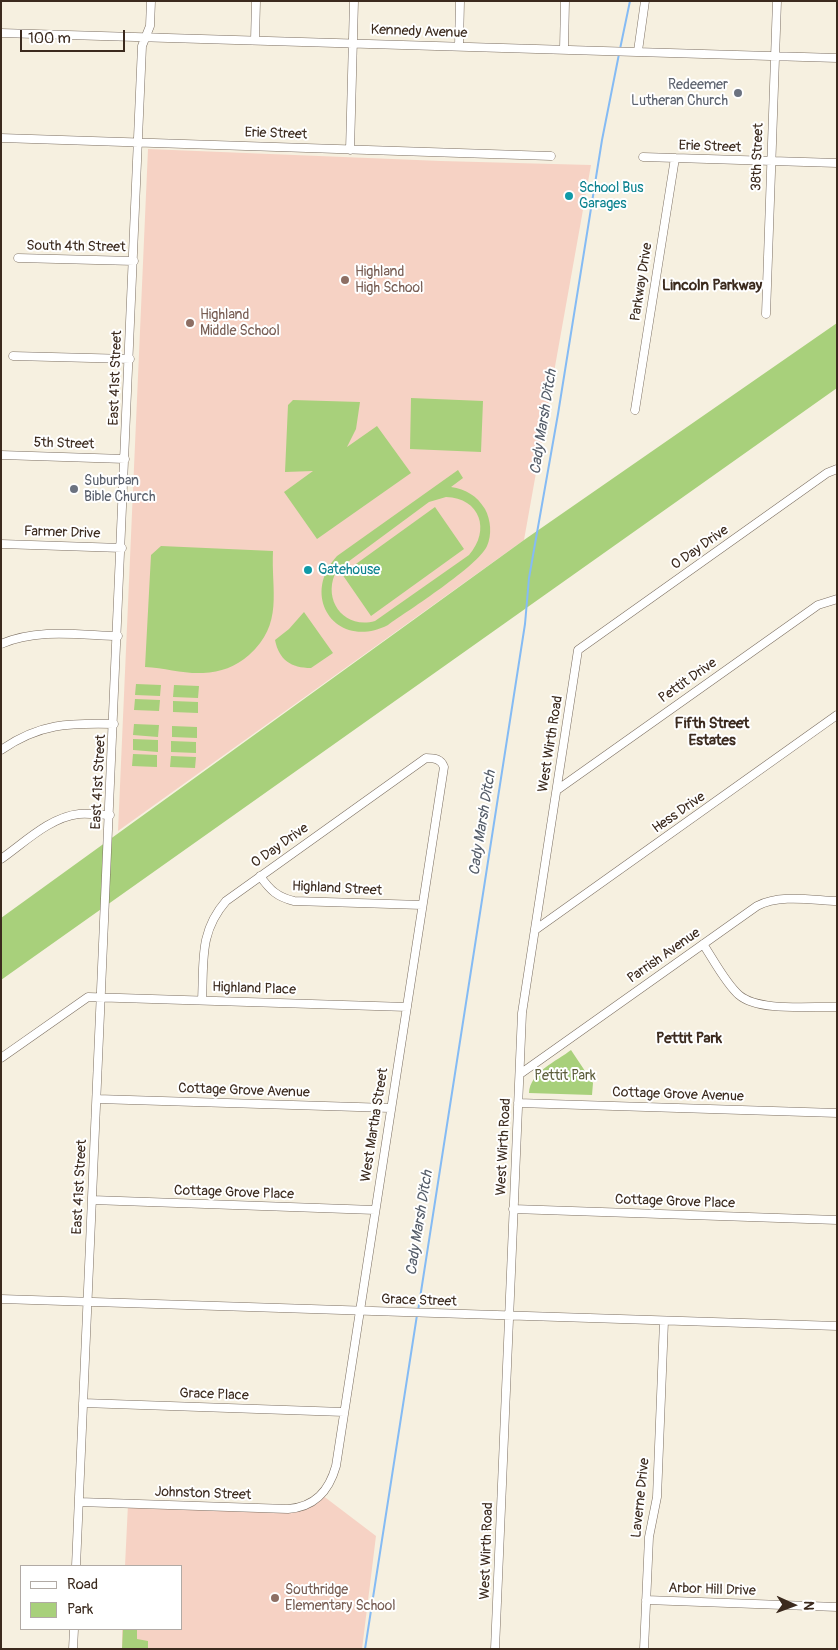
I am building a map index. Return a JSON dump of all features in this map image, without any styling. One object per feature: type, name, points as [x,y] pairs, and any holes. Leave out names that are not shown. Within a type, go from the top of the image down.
[{"type":"street","name":"East 41st Street","points":[[76,1565],[122,548],[142,46],[150,26],[151,1]]},
{"type":"street","points":[[256,1],[256,40]]},
{"type":"street","points":[[350,150],[354,1]]},
{"type":"street","points":[[459,46],[460,1]]},
{"type":"street","points":[[564,49],[565,1]]},
{"type":"street","points":[[638,51],[645,1]]},
{"type":"street","name":"38th Street","points":[[766,314],[776,1]]},
{"type":"street","name":"Kennedy Avenue","points":[[1,33],[837,58]]},
{"type":"street","name":"Erie Street","points":[[1,138],[551,156]]},
{"type":"street","name":"Erie Street","points":[[643,157],[837,163]]},
{"type":"street","name":"Parkway Drive","points":[[635,410],[675,158]]},
{"type":"street","name":"South 4th Street","points":[[18,258],[134,260]]},
{"type":"street","points":[[13,356],[130,359]]},
{"type":"street","name":"5th Street","points":[[1,454],[125,459]]},
{"type":"street","name":"O Day Drive","points":[[578,650],[827,473],[837,469]]},
{"type":"street","name":"Farmer Drive","points":[[1,544],[122,548]]},
{"type":"street","name":"Pettit Drive","points":[[557,790],[818,605],[837,599]]},
{"type":"street","points":[[1,644],[29,635],[118,636]]},
{"type":"street","name":"West Wirth Road","points":[[495,1649],[522,1013],[578,650]]},
{"type":"street","name":"Hess Drive","points":[[536,930],[837,715]]},
{"type":"street","points":[[1,750],[49,726],[114,724]]},
{"type":"street","name":"O Day Drive","points":[[202,1000],[205,941],[208,926],[214,914],[226,901],[426,758],[437,759]]},
{"type":"street","name":"West Martha Street","points":[[322,1495],[333,1476],[360,1311],[444,767],[437,759]]},
{"type":"street","points":[[1,859],[50,824],[66,817],[80,814],[110,815]]},
{"type":"street","name":"Highland Street","points":[[260,876],[270,890],[280,897],[294,901],[422,906]]},
{"type":"street","name":"Parrish Avenue","points":[[520,1074],[768,900],[837,900]]},
{"type":"street","points":[[703,944],[737,993],[747,1001],[760,1004],[837,1007]]},
{"type":"street","points":[[1,1058],[88,997],[101,997]]},
{"type":"street","name":"Highland Place","points":[[101,997],[407,1007]]},
{"type":"street","name":"Cottage Grove Avenue","points":[[97,1099],[390,1108]]},
{"type":"street","name":"Cottage Grove Avenue","points":[[518,1103],[837,1113]]},
{"type":"street","name":"Cottage Grove Place","points":[[92,1200],[375,1210]]},
{"type":"street","name":"Cottage Grove Place","points":[[513,1210],[837,1220]]},
{"type":"street","name":"Grace Street","points":[[1,1299],[837,1326]]},
{"type":"street","name":"Laverne Drive","points":[[644,1649],[649,1537],[657,1496],[664,1321]]},
{"type":"street","name":"Grace Place","points":[[84,1403],[344,1412]]},
{"type":"street","name":"Johnston Street","points":[[79,1502],[288,1509],[304,1506],[322,1495]]},
{"type":"street","name":"Arbor Hill Drive","points":[[646,1600],[837,1607]]},
{"type":"street","points":[[73,1649],[74,1630]]},
{"type":"shaded area","points":[[148,149],[591,165],[524,540],[118,831]]},
{"type":"shaded area","name":"Southridge Elementary School","points":[[322,1495],[376,1536],[362,1649],[122,1649],[122,1630],[182,1630],[182,1565],[125,1565],[128,1504],[288,1509]]},
{"type":"green space","points":[[837,323],[837,388],[1,980],[1,918],[524,540]]},
{"type":"green space","points":[[411,398],[483,401],[481,452],[410,449]]},
{"type":"green space","points":[[293,400],[360,402],[356,429],[347,447],[377,426],[411,473],[317,539],[284,492],[313,471],[285,472],[288,405]]},
{"type":"green space","points":[[458,470],[463,478],[451,487],[462,489],[475,497],[485,509],[489,518],[489,542],[481,555],[471,565],[388,625],[370,631],[353,631],[339,625],[329,616],[323,603],[322,588],[326,572],[337,556]],"holes":[[[446,497],[458,499],[474,509],[480,526],[476,545],[469,555],[375,621],[364,623],[353,621],[338,609],[332,591],[337,570],[429,502]]]},
{"type":"green space","points":[[435,507],[464,549],[371,616],[342,574]]},
{"type":"green space","points":[[161,546],[273,551],[274,593],[271,619],[260,643],[244,659],[228,668],[203,673],[145,667],[151,555]]},
{"type":"green space","points":[[304,612],[333,653],[311,668],[304,668],[287,662],[280,653],[275,640],[289,629]]},
{"type":"green space","points":[[136,684],[161,685],[160,696],[135,695]]},
{"type":"green space","points":[[174,685],[199,686],[198,698],[173,697]]},
{"type":"green space","points":[[135,699],[160,700],[159,711],[134,710]]},
{"type":"green space","points":[[173,701],[198,702],[198,713],[173,712]]},
{"type":"green space","points":[[134,724],[159,725],[158,737],[133,735]]},
{"type":"green space","points":[[172,726],[197,727],[197,738],[172,737]]},
{"type":"green space","points":[[133,739],[158,740],[158,752],[133,750]]},
{"type":"green space","points":[[171,741],[196,742],[196,753],[171,752]]},
{"type":"green space","points":[[133,754],[157,755],[157,767],[132,766]]},
{"type":"green space","points":[[171,756],[196,757],[195,768],[170,767]]},
{"type":"green space","name":"Pettit Park","points":[[571,1050],[593,1083],[592,1095],[529,1093],[534,1079],[539,1073]]},
{"type":"green space","points":[[123,1630],[137,1630],[137,1639],[148,1641],[148,1649],[122,1649]]},
{"type":"waterway","name":"Cady Marsh Ditch","points":[[620,49],[630,1]]},
{"type":"waterway","name":"Cady Marsh Ditch","points":[[418,1311],[525,624],[529,578],[558,414],[602,140],[619,54]]},
{"type":"waterway","name":"Cady Marsh Ditch","points":[[365,1649],[417,1315]]},
{"type":"place","name":"Redeemer Lutheran Church","points":[[738,93]]},
{"type":"place","name":"School Bus Garages","points":[[569,196]]},
{"type":"place","name":"Highland High School","points":[[345,280]]},
{"type":"place","name":"Highland Middle School","points":[[190,323]]},
{"type":"place","name":"Suburban Bible Church","points":[[74,489]]},
{"type":"place","name":"Gatehouse","points":[[308,570]]},
{"type":"place","name":"Southridge Elementary School","points":[[275,1598]]},
{"type":"district","name":"Lincoln Parkway","points":[[712,286]]},
{"type":"district","name":"Fifth Street Estates","points":[[712,732]]},
{"type":"district","name":"Pettit Park","points":[[689,1039]]}]
